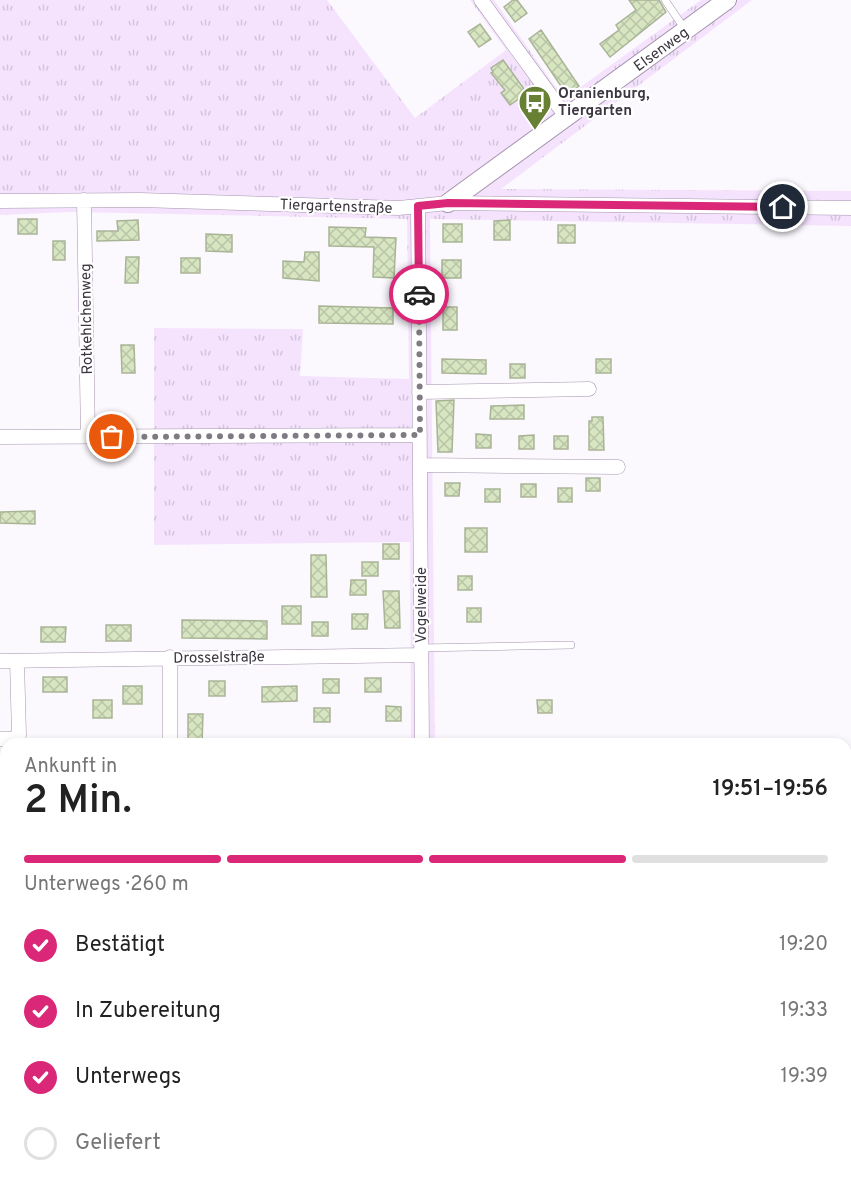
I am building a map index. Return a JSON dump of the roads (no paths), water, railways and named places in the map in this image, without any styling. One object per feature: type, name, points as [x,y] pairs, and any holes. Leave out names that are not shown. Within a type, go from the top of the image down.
[{"type":"street","points":[[482,0],[567,118]]},
{"type":"street","name":"Elsenweg","points":[[448,203],[727,0]]},
{"type":"street","name":"Rotkehlchenweg","points":[[84,200],[88,437]]},
{"type":"street","name":"Tiergartenstraße","points":[[0,201],[851,208]]},
{"type":"street","name":"Vogelweide","points":[[418,206],[422,738]]},
{"type":"street","points":[[419,392],[589,389]]},
{"type":"street","points":[[0,437],[420,435]]},
{"type":"street","points":[[420,465],[618,467]]},
{"type":"street","name":"Drosselstraße","points":[[0,661],[421,651]]},
{"type":"street","points":[[170,657],[170,738]]},
{"type":"street","points":[[15,738],[19,735],[17,661]]},
{"type":"lane","points":[[665,0],[685,31]]},
{"type":"lane","points":[[421,651],[572,645]]},
{"type":"place","name":"Oranienburg, Tiergarten","points":[[535,131]]}]
